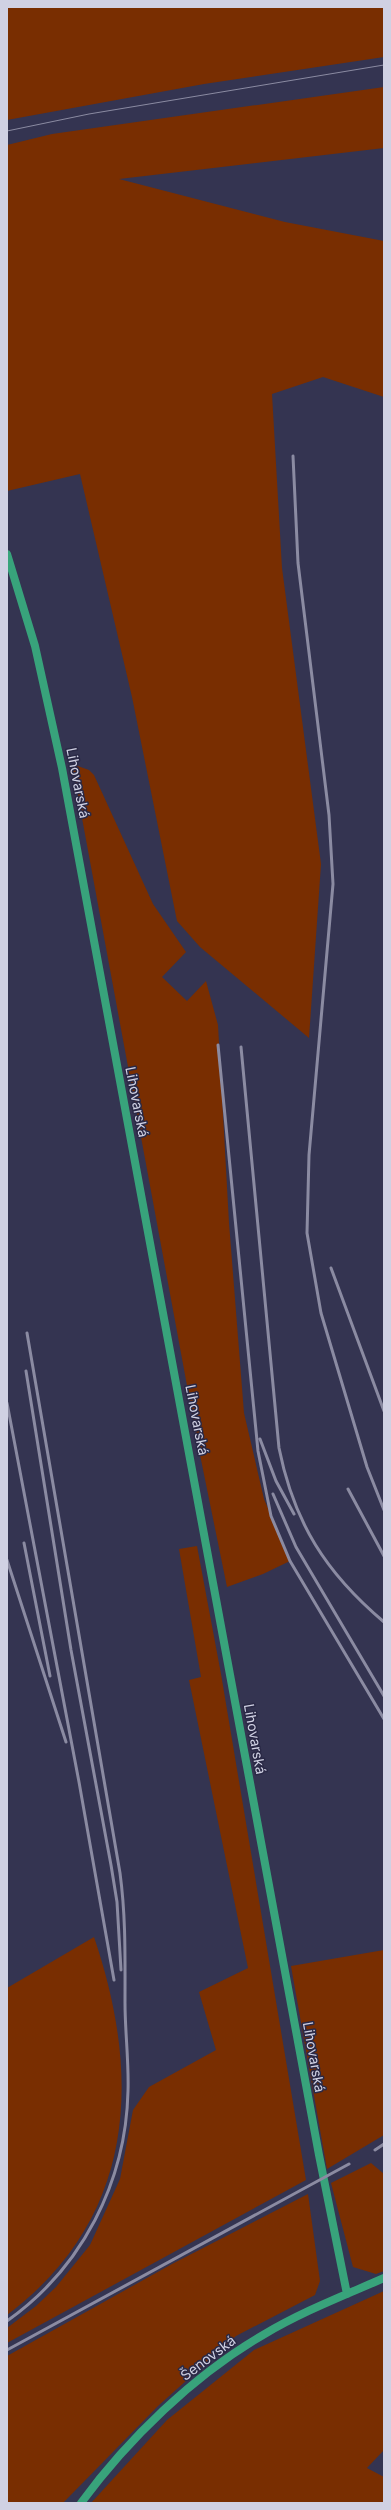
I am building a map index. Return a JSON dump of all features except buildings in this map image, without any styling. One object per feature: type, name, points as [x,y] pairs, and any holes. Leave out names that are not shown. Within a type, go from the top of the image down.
[{"type":"street","name":"Lihovarská","points":[[7,554],[35,646],[62,768],[318,2156],[347,2294]]},
{"type":"street","name":"Šenovská","points":[[81,2503],[164,2409],[228,2357],[269,2331],[384,2278]]},
{"type":"shaded area","points":[[7,7],[384,7],[384,57],[204,84],[7,120]]},
{"type":"shaded area","points":[[384,87],[384,148],[119,179],[285,222],[384,241],[384,397],[323,377],[272,394],[282,568],[321,864],[309,1038],[200,947],[177,921],[132,697],[80,474],[7,491],[7,145],[52,134]]},
{"type":"shaded area","points":[[72,764],[89,770],[94,775],[153,904],[186,952],[162,977],[187,1001],[206,981],[218,1025],[229,1223],[244,1413],[264,1499],[290,1561],[263,1574],[227,1587],[198,1445]]},
{"type":"shaded area","points":[[197,1546],[221,1674],[306,2180],[7,2343],[7,2328],[36,2306],[56,2287],[90,2245],[120,2179],[133,2110],[149,2087],[216,2050],[199,1992],[248,1968],[189,1680],[201,1677],[179,1549]]},
{"type":"shaded area","points":[[94,1937],[109,1990],[119,2042],[122,2093],[117,2142],[104,2190],[82,2235],[50,2277],[7,2315],[7,1988]]},
{"type":"shaded area","points":[[384,1950],[384,2135],[327,2169],[291,1966]]},
{"type":"shaded area","points":[[371,2163],[384,2174],[384,2271],[376,2274],[353,2267],[331,2183]]},
{"type":"shaded area","points":[[308,2194],[320,2281],[315,2295],[236,2336],[158,2406],[63,2503],[7,2503],[7,2356],[172,2264]]},
{"type":"shaded area","points":[[384,2291],[384,2450],[367,2468],[384,2477],[384,2503],[91,2503],[167,2420],[254,2350]]},
{"type":"tram line","points":[[7,131],[89,114],[384,65]]},
{"type":"railway","points":[[293,456],[298,563],[329,815],[333,884],[309,1155],[307,1233],[321,1313],[367,1467],[384,1510]]},
{"type":"railway","points":[[218,1045],[258,1451],[271,1516],[290,1561],[384,1719]]},
{"type":"railway","points":[[241,1047],[279,1448],[285,1475],[294,1500],[315,1545],[345,1585],[363,1604],[384,1622]]},
{"type":"railway","points":[[331,1268],[384,1411]]},
{"type":"railway","points":[[7,2321],[34,2300],[57,2276],[78,2249],[95,2220],[109,2190],[119,2158],[125,2125],[128,2091],[124,1922],[120,1873],[27,1333]]},
{"type":"railway","points":[[26,1371],[71,1650],[117,1902],[121,1970]]},
{"type":"railway","points":[[7,1403],[79,1782],[114,1980]]},
{"type":"railway","points":[[260,1439],[276,1481],[294,1514]]},
{"type":"railway","points":[[348,1489],[384,1556]]},
{"type":"railway","points":[[273,1494],[296,1547],[384,1696]]},
{"type":"railway","points":[[24,1543],[50,1676]]},
{"type":"railway","points":[[7,1560],[66,1742]]},
{"type":"railway","points":[[375,2150],[384,2144]]},
{"type":"railway","points":[[7,2350],[349,2164]]}]
